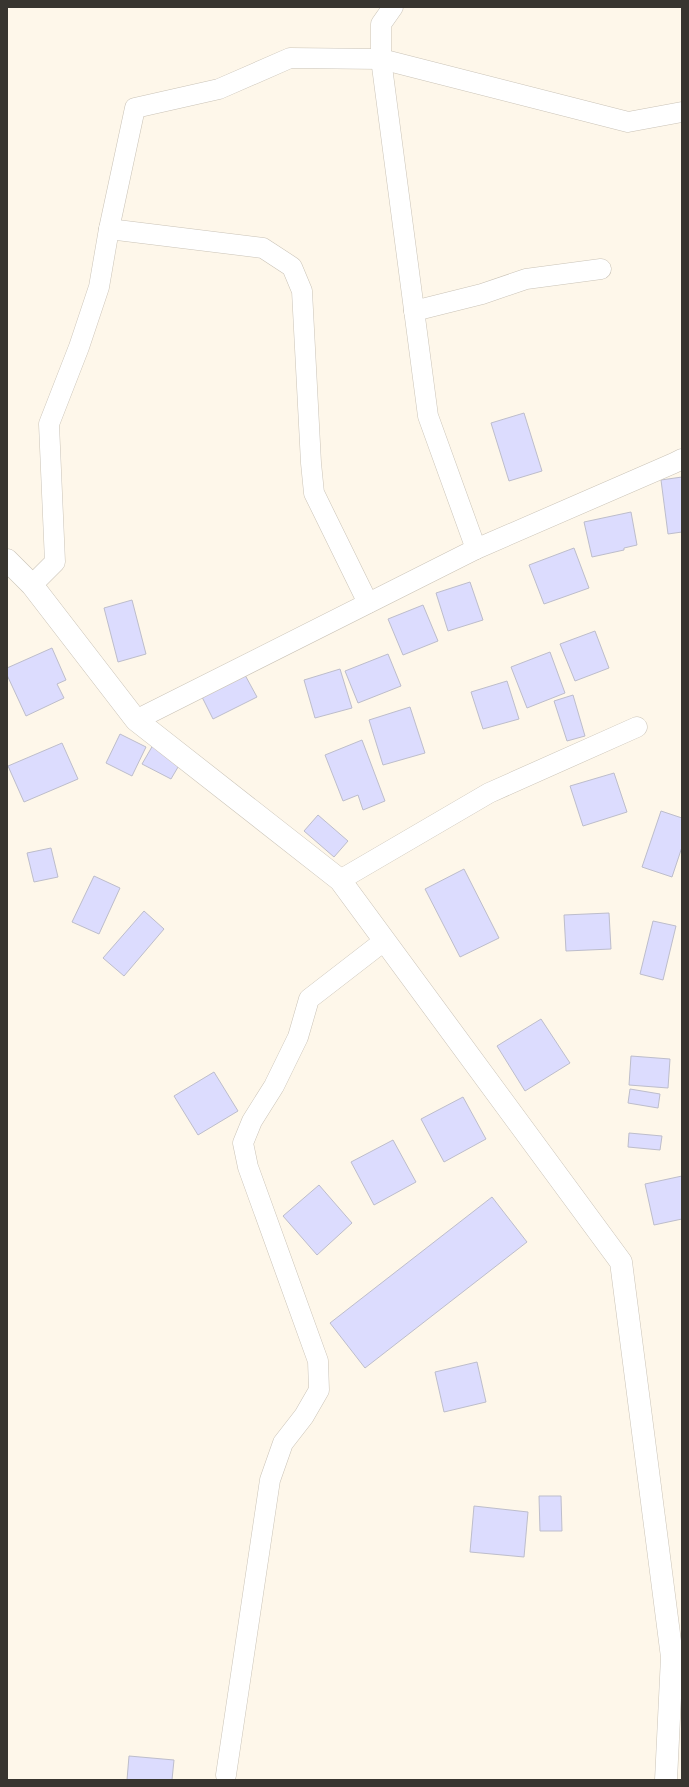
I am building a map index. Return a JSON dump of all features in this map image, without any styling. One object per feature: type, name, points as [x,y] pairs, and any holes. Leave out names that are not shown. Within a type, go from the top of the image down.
[{"type":"street","points":[[393,7],[380,24],[381,59],[428,416],[476,549]]},
{"type":"street","points":[[32,585],[55,562],[49,424],[79,348],[99,287],[109,229],[135,108],[219,88],[290,58],[381,59],[628,122],[682,112]]},
{"type":"street","points":[[109,229],[263,248],[292,267],[302,291],[311,463],[314,493],[368,603]]},
{"type":"street","points":[[414,311],[482,294],[526,279],[601,269]]},
{"type":"street","points":[[136,720],[476,549],[682,459]]},
{"type":"street","points":[[7,560],[32,585],[136,720],[340,880],[622,1262],[672,1657],[666,1780]]},
{"type":"street","points":[[340,880],[489,793],[637,727]]},
{"type":"street","points":[[226,1775],[270,1480],[283,1443],[304,1416],[319,1390],[318,1361],[248,1167],[243,1143],[252,1121],[274,1086],[298,1037],[309,1000],[384,940]]},
{"type":"building","points":[[524,413],[542,471],[509,481],[491,423]]},
{"type":"building","points":[[682,477],[682,532],[668,534],[661,480]]},
{"type":"building","points":[[631,512],[637,545],[624,548],[624,550],[592,557],[584,522]]},
{"type":"building","points":[[574,548],[589,588],[544,604],[529,565]]},
{"type":"building","points":[[470,582],[483,620],[448,631],[436,593]]},
{"type":"building","points":[[132,600],[146,654],[118,662],[104,608]]},
{"type":"building","points":[[423,605],[438,641],[403,655],[388,619]]},
{"type":"building","points":[[595,631],[609,668],[575,681],[560,644]]},
{"type":"building","points":[[52,648],[66,680],[57,684],[64,698],[26,716],[7,675],[7,668]]},
{"type":"building","points":[[550,652],[565,693],[527,708],[511,667]]},
{"type":"building","points":[[388,654],[401,686],[358,703],[345,671]]},
{"type":"building","points":[[340,669],[352,708],[315,718],[304,680]]},
{"type":"building","points":[[245,675],[257,697],[213,719],[202,697]]},
{"type":"building","points":[[507,681],[519,719],[483,729],[471,692]]},
{"type":"building","points":[[573,695],[585,736],[567,741],[554,701]]},
{"type":"building","points":[[410,707],[425,753],[383,765],[369,720]]},
{"type":"building","points":[[120,734],[146,747],[132,776],[106,763]]},
{"type":"building","points":[[362,740],[385,801],[363,810],[358,795],[343,801],[325,755]]},
{"type":"building","points":[[62,743],[78,779],[24,802],[8,766]]},
{"type":"building","points":[[153,745],[181,762],[171,779],[142,764]]},
{"type":"building","points":[[614,773],[627,812],[583,826],[570,786]]},
{"type":"building","points":[[661,811],[682,818],[682,847],[672,877],[642,867]]},
{"type":"building","points":[[318,815],[348,841],[334,857],[304,831]]},
{"type":"building","points":[[51,848],[58,877],[34,882],[27,853]]},
{"type":"building","points":[[464,869],[499,938],[460,957],[425,889]]},
{"type":"building","points":[[94,876],[120,888],[99,934],[72,922]]},
{"type":"building","points":[[144,911],[164,929],[124,976],[103,958]]},
{"type":"building","points":[[609,913],[611,949],[566,951],[564,915]]},
{"type":"building","points":[[653,921],[676,926],[663,980],[640,974]]},
{"type":"building","points":[[541,1019],[570,1063],[525,1091],[497,1046]]},
{"type":"building","points":[[631,1056],[670,1059],[668,1088],[629,1085]]},
{"type":"building","points":[[214,1072],[238,1111],[198,1135],[174,1096]]},
{"type":"building","points":[[630,1089],[660,1094],[658,1108],[628,1103]]},
{"type":"building","points":[[463,1097],[486,1139],[444,1162],[421,1119]]},
{"type":"building","points":[[629,1133],[662,1136],[660,1150],[628,1147]]},
{"type":"building","points":[[393,1140],[416,1182],[374,1205],[351,1162]]},
{"type":"building","points":[[682,1176],[682,1219],[654,1225],[645,1184]]},
{"type":"building","points":[[319,1185],[352,1223],[317,1255],[283,1216]]},
{"type":"building","points":[[492,1197],[527,1242],[365,1368],[330,1323]]},
{"type":"building","points":[[477,1362],[486,1402],[444,1412],[435,1372]]},
{"type":"building","points":[[539,1496],[561,1496],[562,1531],[540,1531]]},
{"type":"building","points":[[474,1506],[528,1512],[524,1557],[470,1552]]},
{"type":"building","points":[[129,1756],[174,1760],[172,1780],[127,1780]]}]
